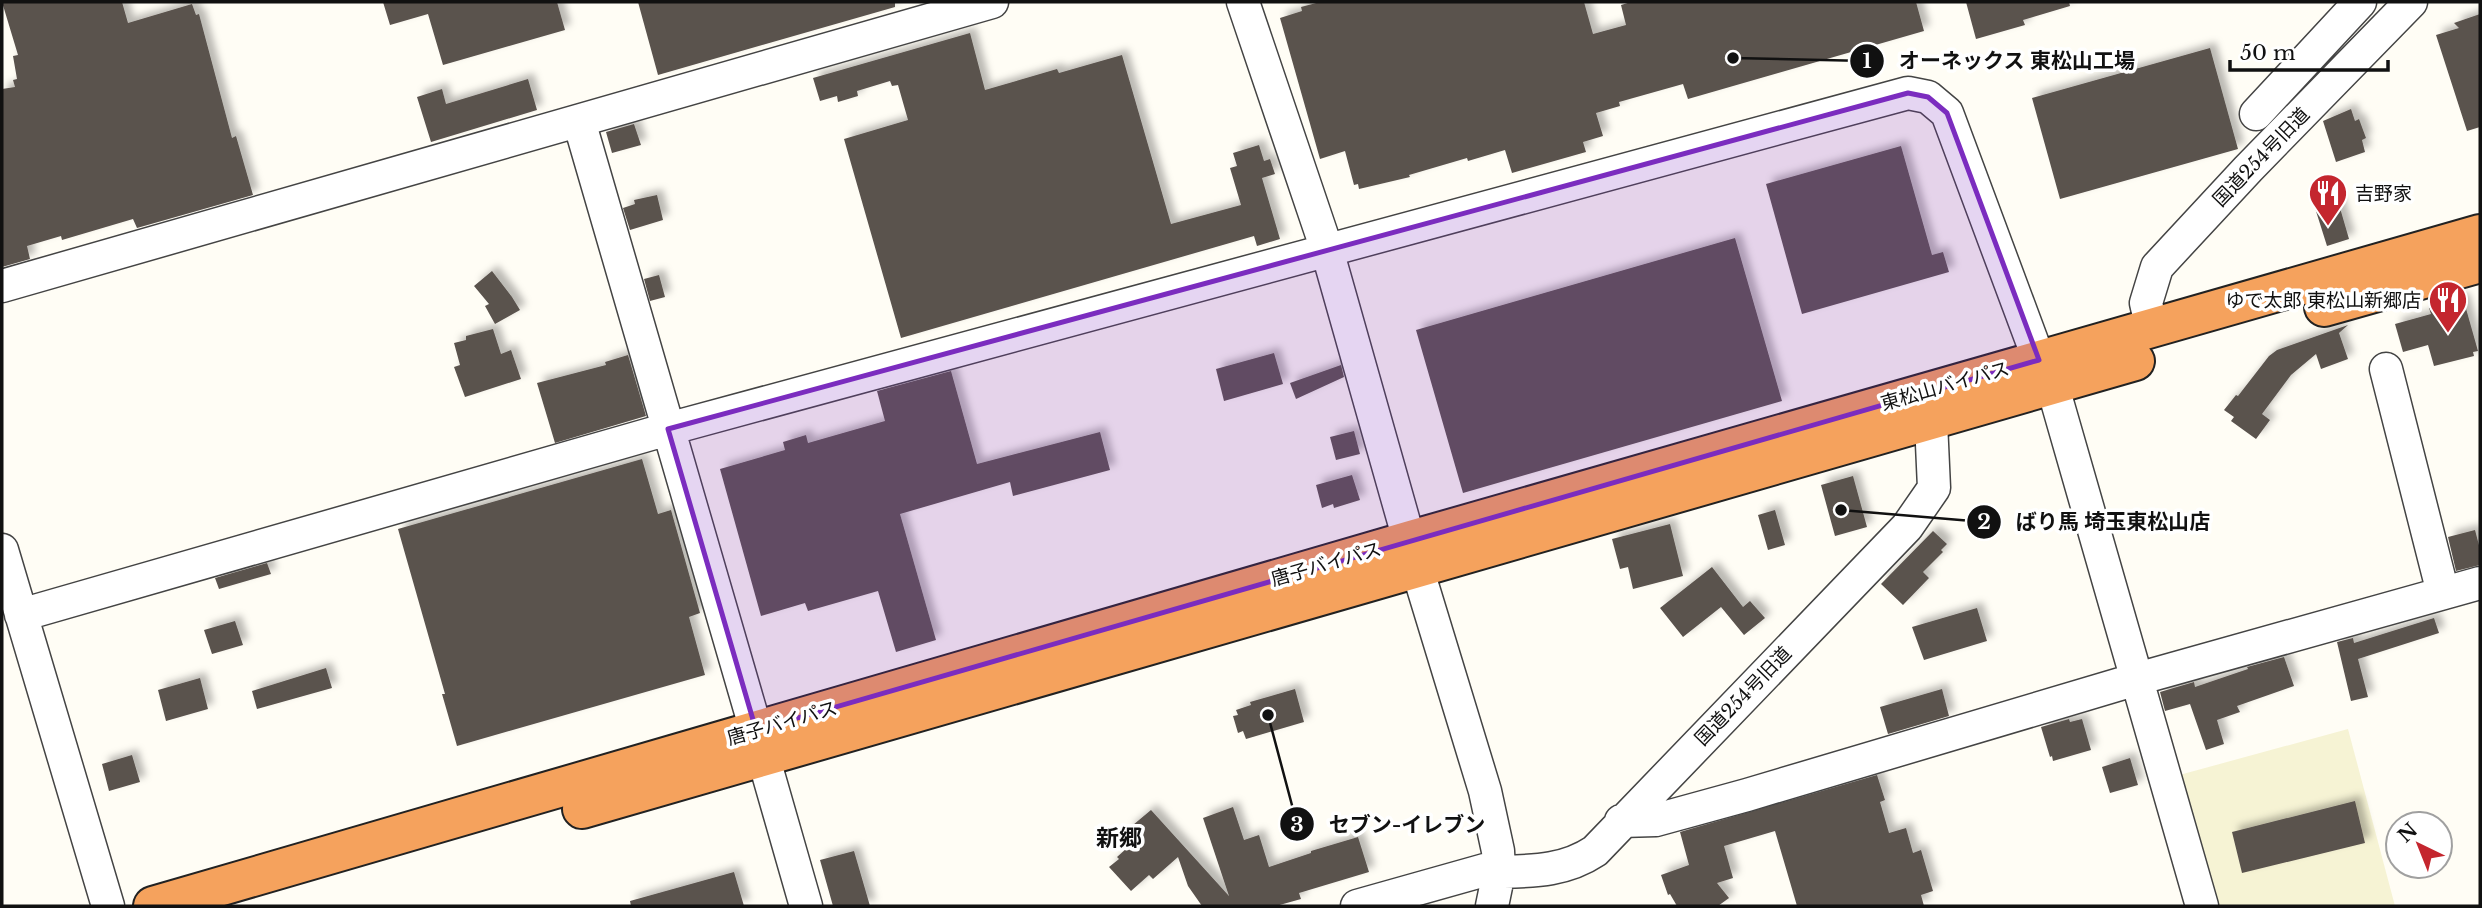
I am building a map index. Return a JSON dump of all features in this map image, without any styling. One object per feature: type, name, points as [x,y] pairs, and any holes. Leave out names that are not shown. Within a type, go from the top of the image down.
[{"type":"highway","name":"東松山バイパス","points":[[1414,554],[1931,422],[2152,329],[2480,234]]},
{"type":"highway","name":"東松山バイパス","points":[[1414,554],[2045,372],[2480,263]]},
{"type":"highway","name":"唐子バイパス","points":[[153,906],[760,743],[1414,554]]},
{"type":"highway","name":"唐子バイパス","points":[[246,906],[760,743]]},
{"type":"street","points":[[2,286],[992,2]]},
{"type":"street","points":[[1243,2],[1327,250],[1485,791],[1498,851],[1499,869],[1492,906]]},
{"type":"street","points":[[2256,114],[2360,2]]},
{"type":"street","name":"国道254号旧道","points":[[2152,329],[2146,303],[2157,267],[2248,169],[2411,2]]},
{"type":"street","points":[[21,615],[668,429],[1908,93],[1928,97],[1947,113],[2045,372],[2202,906]]},
{"type":"street","points":[[579,121],[806,906]]},
{"type":"street","points":[[2386,369],[2443,593]]},
{"type":"street","name":"国道254号旧道","points":[[1357,906],[1499,869],[1540,870],[1564,867],[1595,851],[1621,821],[1908,527],[1934,488],[1931,422]]},
{"type":"street","points":[[2,550],[108,906]]},
{"type":"street","points":[[1621,821],[1656,820],[1747,795],[2137,680],[2480,583]]},
{"type":"highlighted area","points":[[1908,93],[1928,97],[1947,113],[2039,360],[756,730],[668,429]]},
{"type":"shaded area","points":[[2348,729],[2384,865],[2384,880],[2388,880],[2395,906],[2213,906],[2179,779],[2183,774]]},
{"type":"building","points":[[2,2],[122,2],[128,23],[192,4],[196,15],[199,14],[232,138],[236,136],[253,195],[137,228],[133,219],[62,240],[61,236],[27,246],[30,259],[2,267],[2,89],[15,87],[13,80],[17,79],[13,56],[18,55]]},
{"type":"building","points":[[383,2],[557,2],[565,30],[443,65],[428,14],[390,25]]},
{"type":"building","points":[[638,2],[895,2],[895,7],[658,75]]},
{"type":"building","points":[[1320,2],[1584,2],[1593,34],[1626,25],[1621,5],[1631,2],[1916,2],[1924,31],[1688,99],[1683,84],[1619,102],[1620,106],[1596,113],[1603,136],[1583,142],[1586,152],[1512,173],[1505,150],[1359,189],[1358,184],[1354,185],[1345,151],[1320,159],[1280,18],[1302,11],[1301,7]]},
{"type":"building","points":[[1966,2],[2069,2],[2070,6],[2023,20],[2025,25],[1976,39]]},
{"type":"building","points":[[2480,14],[2480,127],[2467,131],[2436,35],[2459,28],[2454,23]]},
{"type":"building","points":[[970,33],[985,90],[1057,69],[1059,73],[1122,55],[1171,224],[1241,205],[1230,168],[1237,166],[1233,153],[1259,145],[1264,161],[1270,159],[1275,174],[1262,178],[1280,239],[1257,246],[1254,236],[901,338],[844,139],[908,120],[898,85],[892,86],[890,81],[857,91],[858,96],[838,102],[837,96],[820,101],[813,78]]},
{"type":"building","points":[[2210,48],[2238,149],[2060,199],[2032,98]]},
{"type":"building","points":[[528,79],[537,110],[431,142],[417,97],[442,89],[446,104]]},
{"type":"building","points":[[2351,109],[2355,121],[2359,119],[2366,138],[2362,140],[2365,152],[2336,162],[2323,121]]},
{"type":"building","points":[[634,124],[641,145],[612,153],[606,132]]},
{"type":"building","points":[[1901,146],[1932,255],[1943,252],[1949,272],[1802,314],[1766,184]]},
{"type":"building","points":[[657,195],[663,220],[630,230],[623,208],[635,204],[634,200]]},
{"type":"building","points":[[2338,201],[2349,239],[2327,246],[2315,208]]},
{"type":"building","points":[[1735,238],[1782,401],[1463,493],[1416,330]]},
{"type":"building","points":[[492,271],[520,310],[495,324],[485,306],[489,304],[474,286]]},
{"type":"building","points":[[659,275],[665,297],[650,301],[644,279]]},
{"type":"building","points":[[2463,298],[2478,351],[2473,352],[2474,356],[2434,366],[2428,345],[2403,352],[2395,324],[2431,314],[2429,308]]},
{"type":"building","points":[[2348,325],[2339,333],[2348,359],[2321,369],[2316,354],[2291,375],[2262,414],[2270,420],[2256,439],[2231,421],[2234,417],[2224,410],[2269,356],[2277,350]]},
{"type":"building","points":[[493,329],[501,354],[511,350],[521,379],[465,397],[454,367],[460,365],[454,343],[466,340],[466,336]]},
{"type":"building","points":[[1274,353],[1283,384],[1224,401],[1216,369]]},
{"type":"building","points":[[628,355],[646,416],[555,443],[537,383],[606,365],[605,362]]},
{"type":"building","points":[[1341,365],[1344,377],[1296,399],[1290,383]]},
{"type":"building","points":[[951,371],[977,464],[1100,432],[1110,470],[1013,496],[1010,482],[900,514],[936,640],[896,652],[878,591],[808,611],[805,603],[761,616],[720,469],[785,450],[783,442],[806,435],[808,443],[885,421],[877,391]]},
{"type":"building","points":[[1354,431],[1360,454],[1336,460],[1330,437]]},
{"type":"building","points":[[642,459],[658,514],[671,510],[700,613],[689,617],[705,675],[457,746],[398,529]]},
{"type":"building","points":[[1352,475],[1360,500],[1334,508],[1333,504],[1322,508],[1316,485]]},
{"type":"building","points":[[1853,476],[1867,527],[1835,536],[1821,485]]},
{"type":"building","points":[[1775,510],[1785,545],[1768,550],[1758,515]]},
{"type":"building","points":[[1670,524],[1683,576],[1633,589],[1628,567],[1620,569],[1612,539]]},
{"type":"building","points":[[2475,530],[2480,549],[2480,565],[2456,571],[2448,537]]},
{"type":"building","points":[[1933,531],[1947,544],[1941,550],[1943,552],[1923,572],[1929,578],[1903,605],[1881,584]]},
{"type":"building","points":[[267,563],[271,574],[219,589],[215,578]]},
{"type":"building","points":[[1712,567],[1743,607],[1750,601],[1765,618],[1744,635],[1721,607],[1683,637],[1660,608]]},
{"type":"building","points":[[1977,608],[1987,641],[1924,660],[1912,627]]},
{"type":"building","points":[[2434,618],[2439,633],[2358,659],[2368,697],[2351,701],[2337,642],[2353,638],[2354,643]]},
{"type":"building","points":[[235,621],[243,645],[212,654],[204,630]]},
{"type":"building","points":[[2284,657],[2294,686],[2237,706],[2240,712],[2217,720],[2224,744],[2206,750],[2190,704],[2165,711],[2160,692],[2194,682],[2195,687],[2248,669],[2247,667]]},
{"type":"building","points":[[326,668],[332,688],[257,709],[252,691]]},
{"type":"building","points":[[200,678],[208,709],[166,721],[158,690]]},
{"type":"building","points":[[1295,689],[1304,722],[1246,739],[1243,731],[1238,733],[1233,716],[1238,715],[1236,710],[1251,705],[1250,702]]},
{"type":"building","points":[[1942,689],[1949,716],[1888,734],[1880,707]]},
{"type":"building","points":[[2069,719],[2070,722],[2082,719],[2091,750],[2053,761],[2041,727]]},
{"type":"building","points":[[132,755],[140,782],[109,791],[102,764]]},
{"type":"building","points":[[2130,758],[2138,785],[2110,793],[2102,767]]},
{"type":"building","points":[[1877,775],[1885,800],[1880,802],[1889,833],[1906,828],[1913,853],[1921,850],[1933,891],[1921,895],[1924,906],[1797,906],[1775,831],[1724,846],[1733,878],[1717,883],[1729,898],[1718,906],[1677,906],[1670,894],[1668,895],[1661,875],[1689,865],[1680,832]]},
{"type":"building","points":[[2355,801],[2365,843],[2242,873],[2232,832]]},
{"type":"building","points":[[1233,807],[1244,840],[1259,835],[1269,867],[1358,837],[1369,872],[1299,893],[1301,899],[1276,906],[1202,906],[1188,886],[1178,857],[1153,879],[1149,875],[1131,891],[1109,867],[1136,840],[1127,830],[1151,810],[1229,896],[1203,818]]},
{"type":"building","points":[[854,851],[870,906],[833,906],[820,860]]},
{"type":"building","points":[[734,872],[744,906],[631,906],[630,901]]},
{"type":"place","name":"オーネックス 東松山工場","points":[[1733,58]]},
{"type":"place","name":"吉野家","points":[[2328,227]]},
{"type":"place","name":"ゆで太郎 東松山新郷店","points":[[2448,334]]},
{"type":"place","name":"ばり馬 埼玉東松山店","points":[[1841,510]]},
{"type":"place","name":"セブン-イレブン","points":[[1268,715]]},
{"type":"district","name":"新郷","points":[[1119,838]]}]
